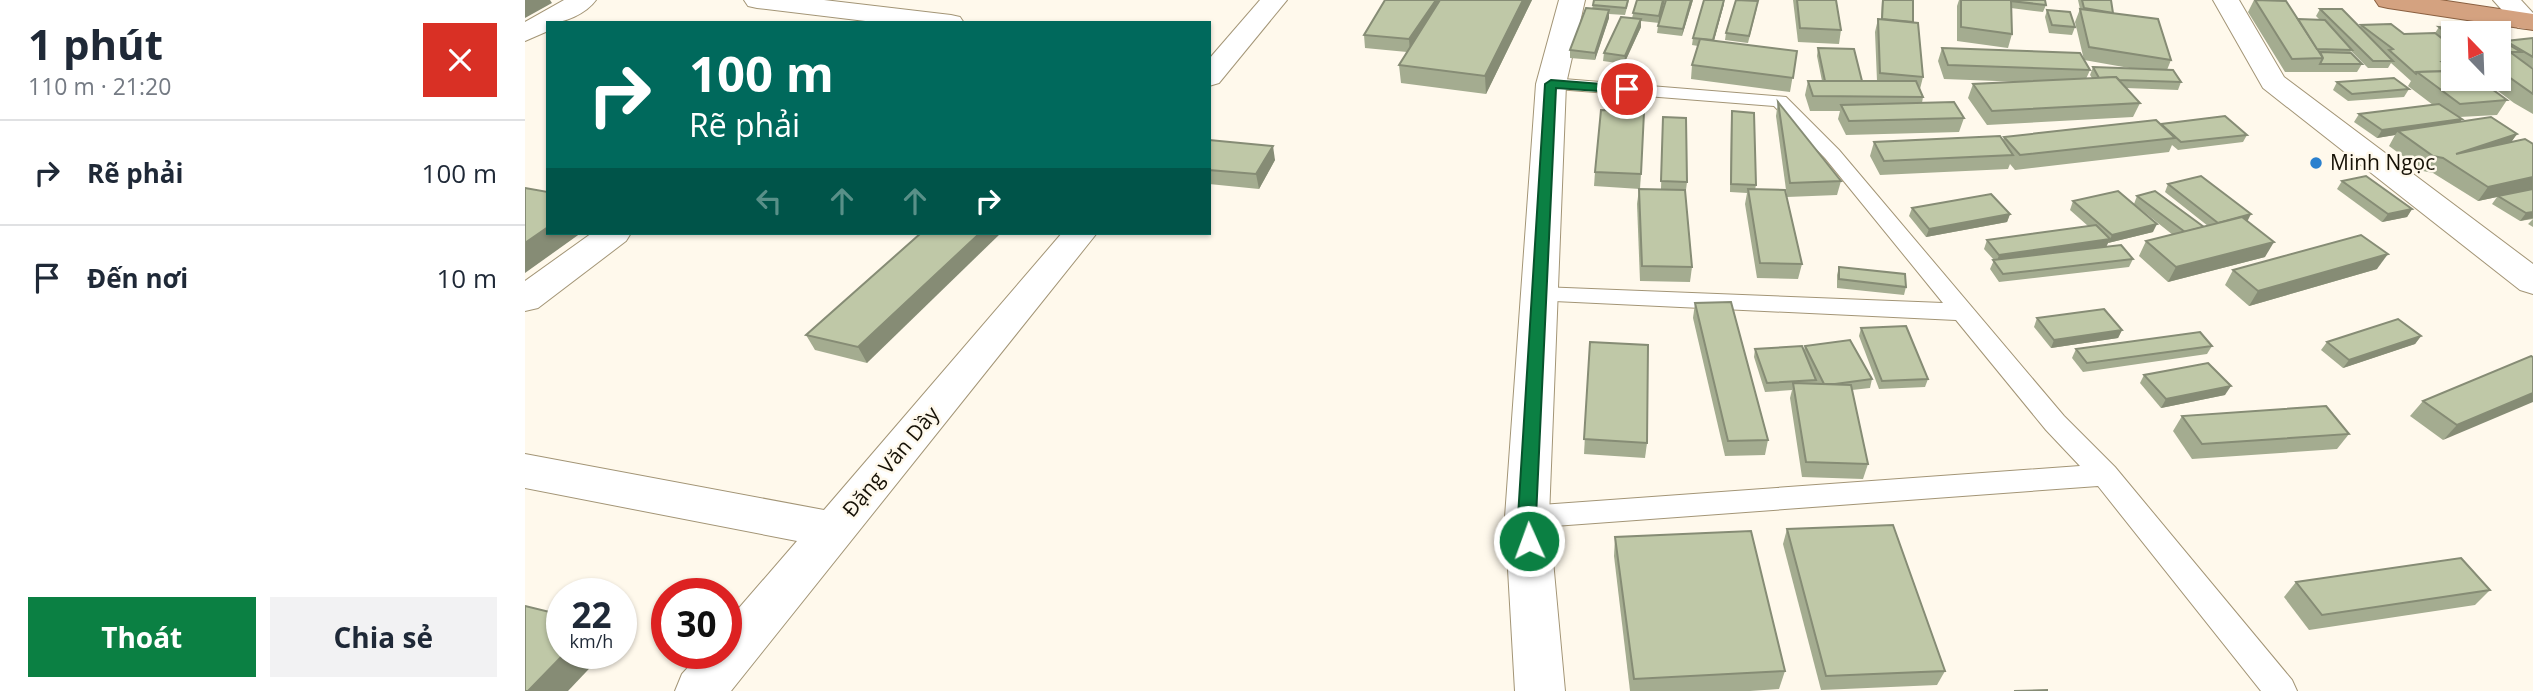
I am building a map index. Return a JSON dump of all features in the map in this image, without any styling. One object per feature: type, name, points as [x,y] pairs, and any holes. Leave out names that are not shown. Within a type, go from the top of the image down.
[{"type":"highway","points":[[2388,0],[2530,22]]},
{"type":"street","points":[[546,21],[583,0]]},
{"type":"street","points":[[757,0],[899,20]]},
{"type":"street","points":[[1211,72],[1219,51],[1274,0]]},
{"type":"street","points":[[1540,691],[1527,517],[1551,84],[1572,0]]},
{"type":"street","points":[[2226,0],[2273,82],[2533,282]]},
{"type":"street","points":[[2506,0],[2530,22]]},
{"type":"street","points":[[525,33],[546,21]]},
{"type":"street","points":[[525,299],[611,235]]},
{"type":"street","name":"Đặng Văn Dầy","points":[[700,691],[1078,235]]},
{"type":"street","points":[[525,471],[835,530]]},
{"type":"lane","points":[[1551,84],[1779,100],[1832,154],[2055,423],[2105,475],[2281,691]]},
{"type":"lane","points":[[1541,295],[1962,312]]},
{"type":"lane","points":[[1527,517],[2105,475]]},
{"type":"building","points":[[1385,0],[1436,0],[1409,39],[1364,35]]},
{"type":"building","points":[[1440,0],[1523,0],[1485,76],[1399,65]]},
{"type":"building","points":[[1594,0],[1628,0],[1626,8],[1593,5]]},
{"type":"building","points":[[1637,0],[1663,0],[1659,16],[1633,13]]},
{"type":"building","points":[[1666,0],[1691,0],[1683,29],[1658,26]]},
{"type":"building","points":[[1704,0],[1724,0],[1713,40],[1693,38]]},
{"type":"building","points":[[1736,0],[1758,1],[1749,36],[1726,33]]},
{"type":"building","points":[[1797,0],[1836,0],[1841,30],[1800,28]]},
{"type":"building","points":[[1883,0],[1913,0],[1913,22],[1882,19]]},
{"type":"building","points":[[1961,0],[2011,0],[2012,34],[1961,27]]},
{"type":"building","points":[[2045,0],[2046,5],[2011,1]]},
{"type":"building","points":[[2082,0],[2111,0],[2113,13],[2084,8]]},
{"type":"building","points":[[2255,0],[2286,1],[2323,58],[2292,59]]},
{"type":"building","points":[[1586,8],[1609,10],[1595,53],[1570,50]]},
{"type":"building","points":[[2080,9],[2158,19],[2171,60],[2089,47]]},
{"type":"building","points":[[2320,9],[2342,9],[2393,61],[2373,61]]},
{"type":"building","points":[[2047,10],[2070,12],[2075,27],[2052,25]]},
{"type":"building","points":[[1621,17],[1641,19],[1625,56],[1604,53]]},
{"type":"building","points":[[1878,19],[1918,23],[1923,77],[1880,73]]},
{"type":"building","points":[[2298,19],[2325,20],[2352,50],[2317,49]]},
{"type":"building","points":[[2391,24],[2404,34],[2435,33],[2441,38],[2441,71],[2416,74],[2389,50],[2393,49],[2361,25]]},
{"type":"building","points":[[2533,38],[2533,57],[2511,44],[2511,40]]},
{"type":"building","points":[[1700,39],[1797,51],[1793,78],[1692,65]]},
{"type":"building","points":[[1818,48],[1854,49],[1862,81],[1825,81]]},
{"type":"building","points":[[1942,48],[2080,53],[2090,70],[1948,65]]},
{"type":"building","points":[[2320,52],[2351,53],[2362,64],[2320,64],[2323,58]]},
{"type":"building","points":[[2511,53],[2533,69],[2533,94],[2511,78]]},
{"type":"building","points":[[2093,67],[2173,70],[2181,82],[2099,78]]},
{"type":"building","points":[[2441,71],[2441,90],[2417,72]]},
{"type":"building","points":[[2116,77],[2140,103],[1992,111],[1973,84]]},
{"type":"building","points":[[2394,78],[2409,89],[2352,94],[2337,82]]},
{"type":"building","points":[[1808,81],[1916,81],[1923,97],[1813,96]]},
{"type":"building","points":[[2443,91],[2495,91],[2507,100],[2460,104]]},
{"type":"building","points":[[1778,102],[1841,181],[1790,183]]},
{"type":"building","points":[[1954,102],[1964,118],[1849,121],[1841,105]]},
{"type":"building","points":[[2439,104],[2462,119],[2382,130],[2359,114]]},
{"type":"building","points":[[1601,110],[1644,112],[1641,174],[1595,172]]},
{"type":"building","points":[[1732,111],[1754,113],[1756,185],[1731,184]]},
{"type":"building","points":[[2225,116],[2247,135],[2181,142],[2161,124]]},
{"type":"building","points":[[1663,117],[1686,118],[1687,182],[1661,181]]},
{"type":"building","points":[[2491,117],[2517,134],[2456,154],[2525,139],[2533,144],[2533,177],[2488,187],[2443,158],[2433,156],[2398,131]]},
{"type":"building","points":[[2156,120],[2175,138],[2020,155],[2004,137]]},
{"type":"building","points":[[2000,136],[2013,155],[1884,161],[1874,142]]},
{"type":"building","points":[[1211,140],[1273,146],[1256,174],[1211,170]]},
{"type":"building","points":[[2201,176],[2251,214],[2218,223],[2168,184]]},
{"type":"building","points":[[2366,176],[2412,209],[2388,214],[2342,181]]},
{"type":"building","points":[[525,188],[546,192],[546,228],[525,243]]},
{"type":"building","points":[[1639,189],[1685,190],[1692,267],[1642,266]]},
{"type":"building","points":[[1748,189],[1785,190],[1802,264],[1760,263]]},
{"type":"building","points":[[2533,189],[2533,212],[2526,213],[2498,196]]},
{"type":"building","points":[[2118,191],[2157,224],[2112,235],[2073,201]]},
{"type":"building","points":[[2155,191],[2204,227],[2185,232],[2137,196]]},
{"type":"building","points":[[1991,194],[2010,214],[1929,229],[1912,208]]},
{"type":"building","points":[[2242,217],[2274,242],[2176,267],[2146,241]]},
{"type":"building","points":[[2096,225],[2110,239],[1999,255],[1987,240]]},
{"type":"building","points":[[919,235],[978,235],[858,347],[806,335]]},
{"type":"building","points":[[2361,235],[2388,254],[2258,291],[2233,270]]},
{"type":"building","points":[[2121,245],[2133,259],[2003,274],[1993,260]]},
{"type":"building","points":[[1839,267],[1905,274],[1906,287],[1839,279]]},
{"type":"building","points":[[1731,302],[1768,440],[1728,441],[1695,303]]},
{"type":"building","points":[[2104,309],[2122,330],[2054,340],[2037,318]]},
{"type":"building","points":[[2398,319],[2421,336],[2349,360],[2327,342]]},
{"type":"building","points":[[1906,326],[1928,379],[1882,381],[1861,328]]},
{"type":"building","points":[[2200,332],[2212,346],[2087,363],[2076,349]]},
{"type":"building","points":[[1850,340],[1872,379],[1824,384],[1805,346]]},
{"type":"building","points":[[1590,342],[1648,345],[1647,443],[1584,439]]},
{"type":"building","points":[[1802,346],[1816,380],[1767,383],[1755,349]]},
{"type":"building","points":[[2531,356],[2533,393],[2457,425],[2423,401]]},
{"type":"building","points":[[2208,363],[2231,386],[2166,399],[2144,375]]},
{"type":"building","points":[[1793,383],[1851,385],[1868,464],[1806,462]]},
{"type":"building","points":[[2326,406],[2349,434],[2202,444],[2182,416]]},
{"type":"building","points":[[1893,525],[1945,671],[1826,676],[1787,529]]},
{"type":"building","points":[[1751,531],[1785,671],[1634,679],[1615,537]]},
{"type":"building","points":[[2461,558],[2490,590],[2322,615],[2296,582]]},
{"type":"building","points":[[525,606],[546,611],[546,669],[549,669],[525,691]]},
{"type":"place","name":"Minh Ngọc","points":[[2316,163]]},
{"type":"route","points":[[1529,541],[1527,517],[1551,84],[1627,89]]}]
